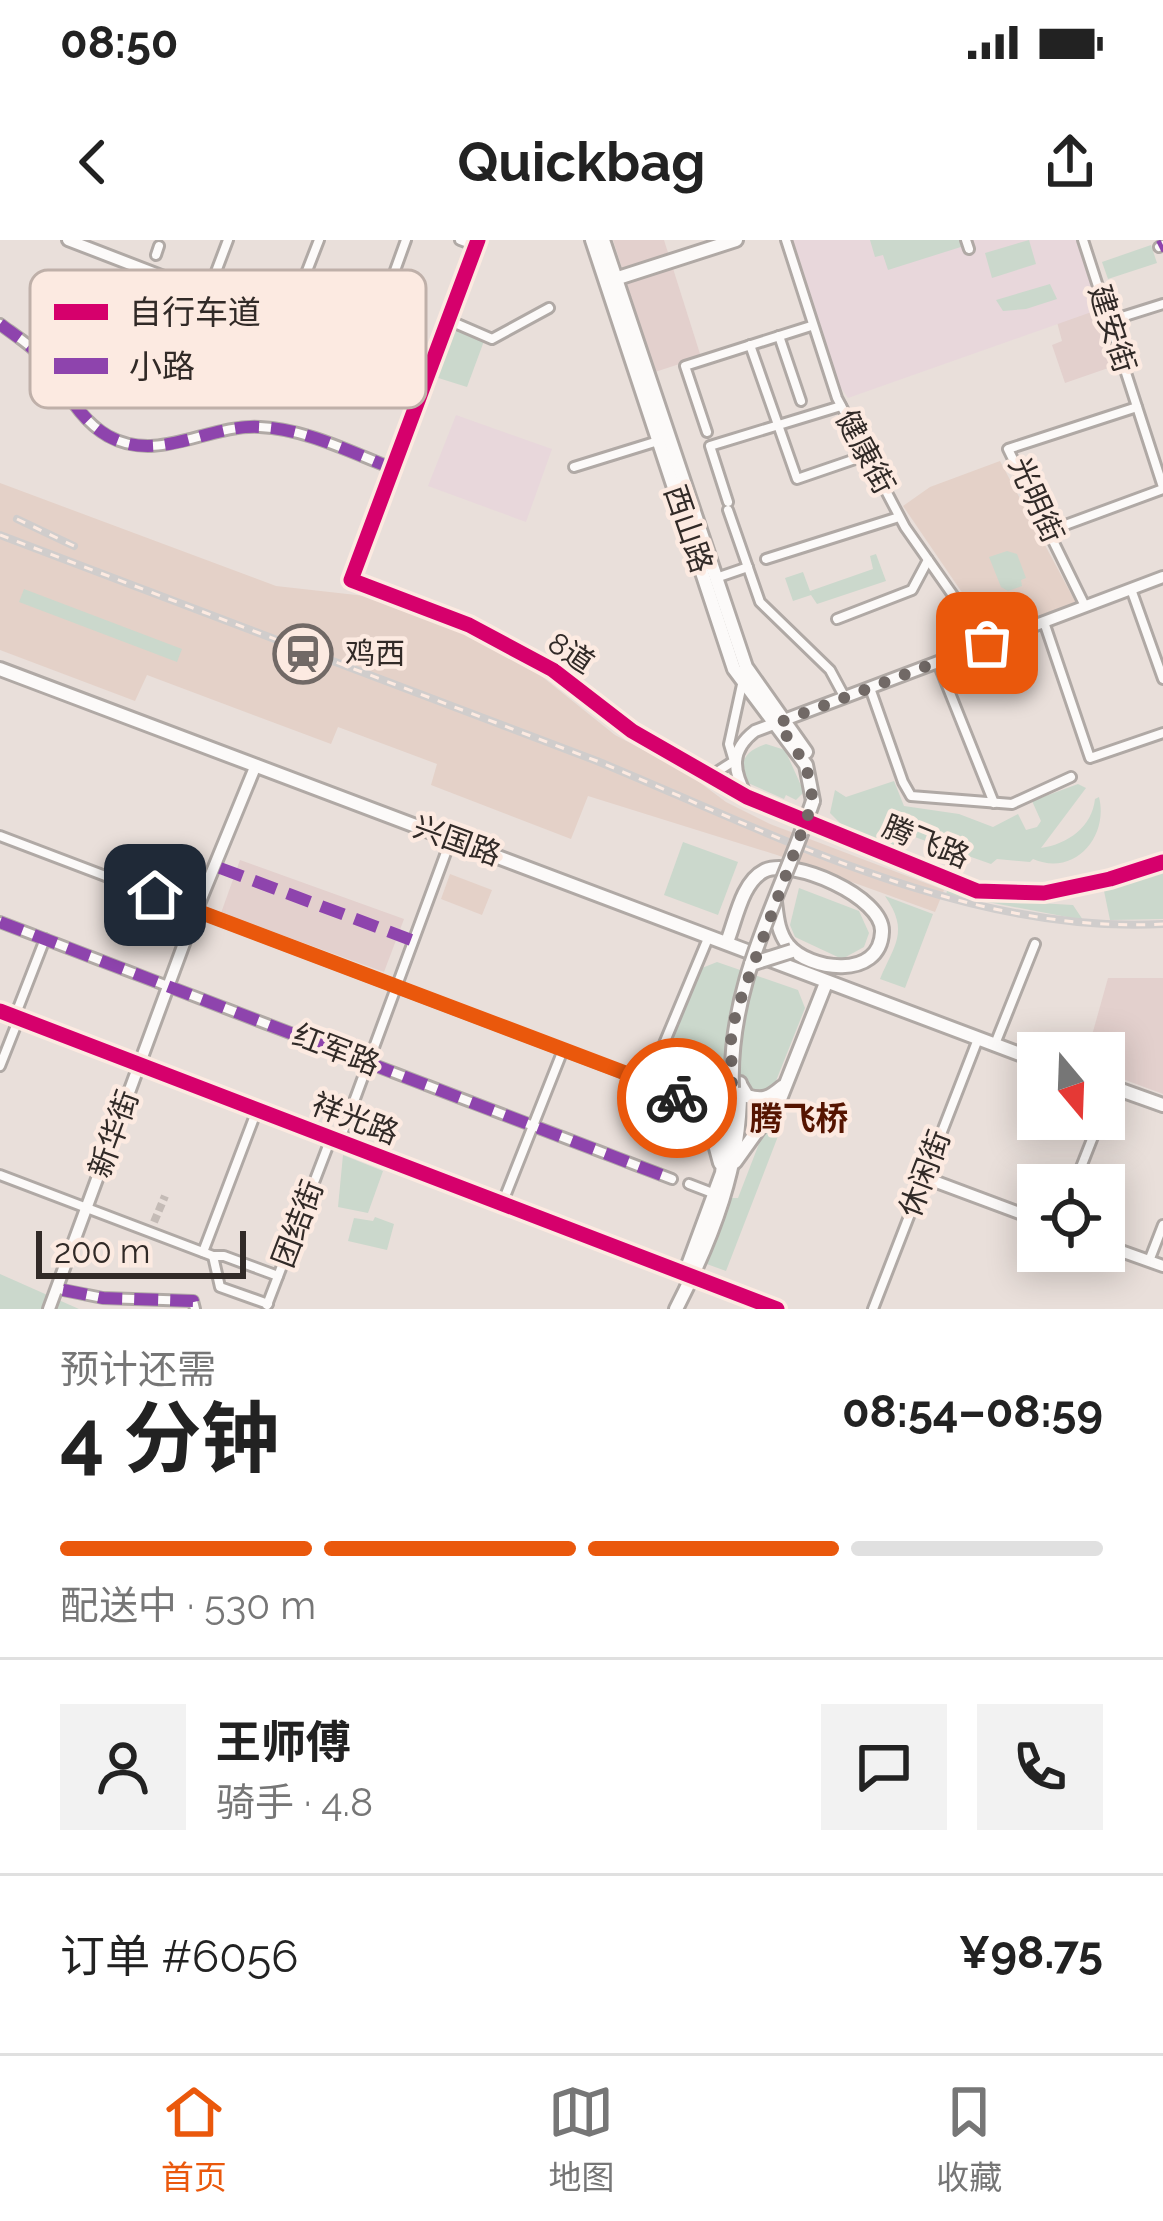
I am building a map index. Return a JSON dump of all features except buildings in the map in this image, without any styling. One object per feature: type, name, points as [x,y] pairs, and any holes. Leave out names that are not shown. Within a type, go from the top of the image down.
[{"type":"main road","name":"西山路","points":[[592,240],[609,274],[746,667],[815,768],[816,803],[776,909]]},
{"type":"main road","name":"西山路","points":[[603,240],[658,441],[734,669],[742,683],[783,722]]},
{"type":"main road","points":[[609,274],[710,240]]},
{"type":"main road","points":[[609,274],[736,240]]},
{"type":"main road","name":"兴国路","points":[[0,669],[826,983]]},
{"type":"main road","points":[[727,942],[751,880],[767,869],[785,866],[864,897],[878,914],[883,930],[879,946],[863,963],[842,969],[792,951],[755,962]]},
{"type":"main road","points":[[776,909],[779,931],[792,951]]},
{"type":"main road","points":[[666,1309],[712,1229],[728,1168],[736,1086],[731,1040],[776,909]]},
{"type":"main road","points":[[676,1309],[715,1194],[728,1168],[767,1122],[826,983],[1017,1053]]},
{"type":"main road","points":[[736,1086],[759,1100],[783,1087]]},
{"type":"main road","points":[[674,1097],[698,1105],[712,1103],[736,1086]]},
{"type":"main road","points":[[1125,1092],[1163,1105]]},
{"type":"main road","points":[[674,1097],[713,1137],[728,1168]]},
{"type":"street","points":[[68,240],[145,270]]},
{"type":"street","points":[[217,270],[228,240]]},
{"type":"street","points":[[307,270],[319,240]]},
{"type":"street","points":[[395,270],[406,240]]},
{"type":"street","points":[[426,375],[477,243],[460,240]]},
{"type":"street","name":"健康街","points":[[786,240],[841,406],[899,517],[957,601],[962,652]]},
{"type":"street","name":"建安街","points":[[1083,240],[1163,488]]},
{"type":"street","points":[[1109,321],[1163,304]]},
{"type":"street","points":[[448,320],[492,338],[549,308]]},
{"type":"street","points":[[0,324],[30,349]]},
{"type":"street","points":[[707,432],[686,366],[811,326]]},
{"type":"street","points":[[779,336],[801,401]]},
{"type":"street","points":[[751,345],[797,479],[867,455]]},
{"type":"street","points":[[841,406],[710,446],[763,606],[830,670],[844,696]]},
{"type":"street","name":"光明街","points":[[1085,606],[1008,449],[1137,407]]},
{"type":"street","points":[[78,408],[104,434],[124,443],[153,447],[217,430],[262,427],[310,437],[392,468]]},
{"type":"street","points":[[351,580],[414,408]]},
{"type":"street","points":[[574,467],[658,441]]},
{"type":"street","points":[[1049,531],[1163,488]]},
{"type":"street","points":[[766,559],[899,517]]},
{"type":"street","points":[[837,619],[912,590],[928,560]]},
{"type":"street","points":[[716,578],[748,567]]},
{"type":"street","points":[[709,777],[734,760],[741,741],[755,731],[1163,577]]},
{"type":"street","name":"8道","points":[[351,580],[469,625],[554,670],[632,731],[747,797]]},
{"type":"street","points":[[1131,589],[1163,679]]},
{"type":"street","points":[[1044,621],[1090,758],[1163,733]]},
{"type":"street","points":[[938,661],[994,802]]},
{"type":"street","points":[[746,667],[729,744],[735,775],[747,797]]},
{"type":"street","points":[[870,686],[911,796],[1012,804],[1071,777]]},
{"type":"street","name":"新华街","points":[[53,1306],[199,912],[259,766]]},
{"type":"street","name":"腾飞路","points":[[747,797],[977,891],[1044,893],[1163,862]]},
{"type":"street","points":[[0,836],[649,1082],[674,1097]]},
{"type":"street","name":"团结街","points":[[267,1306],[369,1063],[451,839]]},
{"type":"street","name":"红军路","points":[[0,922],[673,1179]]},
{"type":"street","points":[[649,1082],[709,935]]},
{"type":"street","points":[[0,1066],[45,939]]},
{"type":"street","points":[[994,1045],[1036,944]]},
{"type":"street","name":"祥光路","points":[[0,1011],[777,1309]]},
{"type":"street","name":"休闲街","points":[[873,1309],[978,1040]]},
{"type":"street","points":[[502,1204],[562,1050]]},
{"type":"street","points":[[257,1110],[208,1254],[220,1287],[267,1306]]},
{"type":"street","points":[[0,1175],[278,1276]]},
{"type":"street","points":[[923,1177],[1017,1212]]},
{"type":"street","points":[[689,1184],[715,1194]]},
{"type":"street","name":"新华街","points":[[53,1306],[63,1290],[90,1208]]},
{"type":"street","points":[[150,1232],[154,1222]]},
{"type":"street","points":[[1149,1262],[1163,1225]]},
{"type":"street","points":[[1125,1252],[1163,1267]]},
{"type":"street","points":[[63,1290],[106,1304],[193,1301],[195,1309]]},
{"type":"shaded area","points":[[613,240],[664,240],[701,357],[655,372]]},
{"type":"shaded area","points":[[791,240],[1078,240],[1100,309],[848,398],[832,374]]},
{"type":"shaded area","points":[[870,240],[962,240],[964,246],[888,270],[883,255],[875,257]]},
{"type":"shaded area","points":[[1029,240],[1036,264],[992,278],[985,253]]},
{"type":"shaded area","points":[[1151,245],[1157,263],[1108,279],[1102,262]]},
{"type":"shaded area","points":[[1050,284],[1057,299],[1026,309],[1003,311],[996,300]]},
{"type":"shaded area","points":[[1097,307],[1117,365],[1065,383],[1052,345],[1062,341],[1057,322]]},
{"type":"shaded area","points":[[450,328],[484,341],[467,387],[432,376]]},
{"type":"shaded area","points":[[456,415],[552,449],[526,522],[428,486]]},
{"type":"shaded area","points":[[1000,461],[1076,603],[991,635],[903,506],[930,487]]},
{"type":"shaded area","points":[[0,483],[276,586],[383,598],[458,628],[525,663],[615,735],[687,773],[726,802],[770,824],[944,890],[935,912],[777,855],[588,796],[571,839],[431,785],[437,764],[338,727],[331,744],[147,675],[135,701],[0,650]]},
{"type":"shaded area","points":[[1007,551],[1017,554],[1026,578],[1022,586],[1008,591],[1001,587],[989,557]]},
{"type":"shaded area","points":[[876,554],[886,581],[817,604],[811,595],[793,601],[785,578],[803,572],[810,591],[873,569],[870,556]]},
{"type":"shaded area","points":[[24,589],[182,649],[177,662],[19,602]]},
{"type":"shaded area","points":[[766,744],[785,750],[804,792],[796,800],[748,783],[745,758]]},
{"type":"shaded area","points":[[894,781],[904,806],[959,814],[993,827],[1018,814],[1026,830],[1041,821],[1032,801],[1078,784],[1086,788],[1041,848],[1077,832],[1099,797],[1099,826],[1085,850],[1062,863],[997,859],[991,864],[909,835],[894,848],[844,827],[830,813],[835,790],[846,797]]},
{"type":"shaded area","points":[[683,842],[738,862],[718,915],[664,895]]},
{"type":"shaded area","points":[[240,860],[404,919],[384,972],[221,913]]},
{"type":"shaded area","points":[[1163,868],[1163,919],[1110,920],[1103,886]]},
{"type":"shaded area","points":[[450,874],[492,890],[482,915],[441,899]]},
{"type":"shaded area","points":[[799,888],[859,911],[869,933],[864,947],[842,959],[795,937],[790,925]]},
{"type":"shaded area","points":[[946,894],[985,900],[1073,905],[1083,920]]},
{"type":"shaded area","points":[[885,896],[933,914],[905,988],[880,979],[898,929]]},
{"type":"shaded area","points":[[717,962],[798,990],[805,1008],[772,1091],[756,1093],[747,1086],[692,1096],[672,1085],[667,1053],[702,968]]},
{"type":"shaded area","points":[[1108,978],[1163,978],[1163,1094],[1125,1080],[1125,1032],[1093,1032]]},
{"type":"shaded area","points":[[787,1105],[726,1271],[704,1263],[728,1198],[738,1198],[760,1141]]},
{"type":"shaded area","points":[[343,1155],[383,1171],[368,1213],[338,1207]]},
{"type":"shaded area","points":[[375,1217],[394,1224],[387,1250],[348,1241],[354,1218],[373,1221]]},
{"type":"shaded area","points":[[0,1274],[79,1309],[0,1309]]},
{"type":"tunnel","points":[[154,1222],[165,1196]]},
{"type":"railway","points":[[17,519],[74,546]]},
{"type":"railway","points":[[0,535],[597,761],[873,874],[944,897],[1017,913],[1090,923],[1163,924]]},
{"type":"marked path","points":[[1159,247],[1163,245]]},
{"type":"marked path","points":[[0,324],[30,347]]},
{"type":"marked path","points":[[77,408],[108,436],[127,444],[165,445],[260,427],[311,437],[392,468]]},
{"type":"marked path","points":[[220,868],[414,941]]},
{"type":"marked path","points":[[0,922],[672,1179]]},
{"type":"marked path","points":[[63,1290],[103,1298],[193,1301],[195,1309]]},
{"type":"cycle path","points":[[426,379],[478,240]]},
{"type":"cycle path","points":[[415,408],[351,580],[469,625],[553,670],[632,731],[747,797],[977,891],[1044,893],[1163,862]]},
{"type":"cycle path","points":[[0,1011],[777,1309]]},
{"type":"way so far","points":[[677,1098],[698,1105],[712,1103],[732,1088],[731,1040],[743,985],[813,801],[806,765],[778,723],[987,643]]},
{"type":"place","name":"鸡西","points":[[303,654]]},
{"type":"district","name":"腾飞桥","points":[[799,1118]]},
{"type":"route","points":[[155,895],[649,1082],[677,1098]]}]
